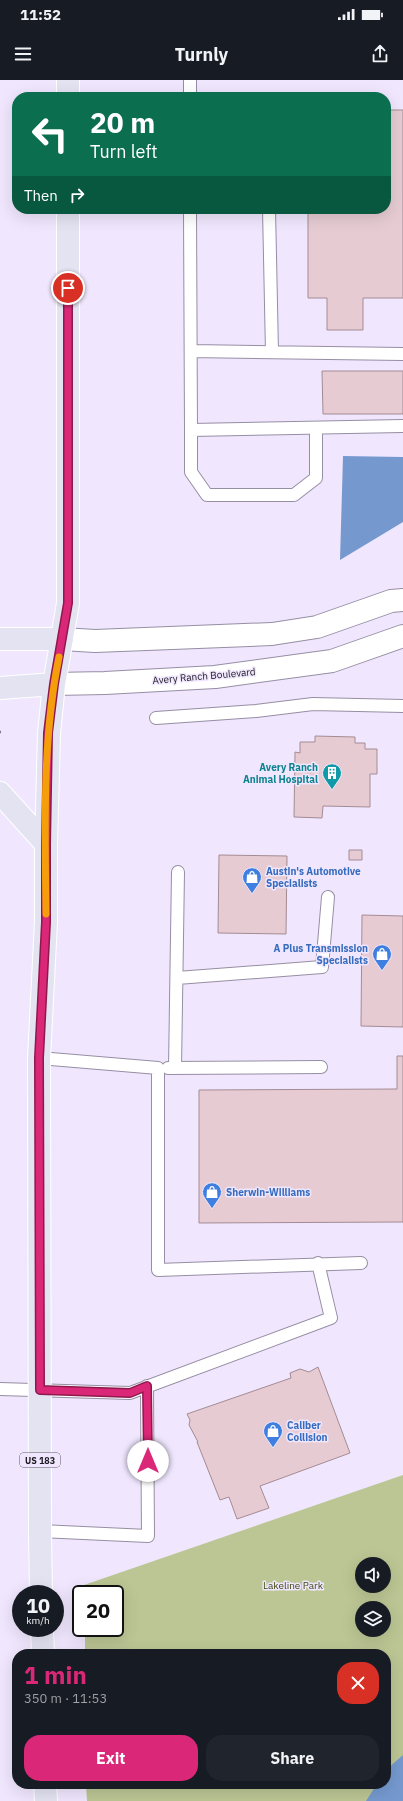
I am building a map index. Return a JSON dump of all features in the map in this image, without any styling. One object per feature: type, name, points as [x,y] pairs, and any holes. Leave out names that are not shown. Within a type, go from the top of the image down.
[{"type":"main road","points":[[68,80],[68,92]]},
{"type":"main road","name":"US 183","points":[[41,1585],[39,1058],[46,922],[48,733],[54,684],[68,603],[68,214]]},
{"type":"main road","points":[[0,639],[62,639]]},
{"type":"main road","name":"Avery Ranch Boulevard","points":[[0,688],[54,684]]},
{"type":"main road","points":[[0,793],[46,844]]},
{"type":"main road","points":[[42,1637],[43,1649]]},
{"type":"main road","points":[[45,1789],[46,1801]]},
{"type":"street","points":[[62,639],[95,641],[272,634],[317,628],[392,601],[403,600]]},
{"type":"street","name":"Avery Ranch Boulevard","points":[[54,684],[105,683],[215,676],[332,661],[403,636]]},
{"type":"lane","points":[[190,80],[190,92]]},
{"type":"lane","points":[[190,214],[191,472],[206,495],[294,495],[316,478],[316,428]]},
{"type":"lane","points":[[269,214],[272,352]]},
{"type":"lane","points":[[191,351],[403,354]]},
{"type":"lane","points":[[191,430],[403,426]]},
{"type":"lane","points":[[156,718],[256,712],[313,704],[403,706]]},
{"type":"lane","points":[[175,1068],[178,872]]},
{"type":"lane","points":[[177,978],[322,967],[328,897]]},
{"type":"lane","points":[[39,1058],[158,1068],[321,1067]]},
{"type":"lane","points":[[158,1068],[158,1270],[361,1262]]},
{"type":"lane","points":[[0,1389],[130,1393],[331,1318],[318,1263]]},
{"type":"lane","points":[[40,1531],[148,1536],[147,1386]]},
{"type":"green space","name":"Lakeline Park","points":[[403,1475],[403,1801],[87,1801],[86,1789],[391,1789],[391,1649],[85,1649],[85,1637],[124,1637],[124,1585],[84,1585]]},
{"type":"water","points":[[343,456],[403,457],[403,522],[340,560]]},
{"type":"water","points":[[403,1755],[403,1801],[366,1801],[374,1789],[391,1789],[391,1766]]},
{"type":"building","points":[[391,110],[403,110],[403,298],[363,298],[363,330],[327,330],[327,298],[308,298],[308,214],[391,214]]},
{"type":"building","points":[[322,371],[403,371],[403,414],[323,414]]},
{"type":"building","name":"Avery Ranch Animal Hospital","points":[[315,736],[355,737],[355,743],[365,743],[365,749],[377,749],[377,774],[370,774],[370,807],[323,806],[322,818],[294,817],[295,752],[300,753],[300,742],[315,742]]},
{"type":"building","points":[[349,850],[362,850],[362,860],[349,860]]},
{"type":"building","name":"Austin's Automotive Specialists","points":[[219,855],[287,856],[286,934],[218,933]]},
{"type":"building","name":"A Plus Transmission Specialists","points":[[362,915],[403,916],[403,1027],[361,1026]]},
{"type":"building","points":[[397,1056],[403,1056],[403,1222],[199,1223],[199,1090],[397,1089]]},
{"type":"building","name":"Caliber Collision","points":[[318,1367],[350,1453],[260,1486],[269,1508],[237,1519],[229,1497],[220,1500],[198,1442],[189,1425],[190,1420],[187,1414],[291,1378],[290,1373],[300,1369],[309,1372]]},
{"type":"slow traffic","points":[[46,914],[48,733],[59,657]]},
{"type":"place","name":"Avery Ranch Animal Hospital","points":[[332,790]]},
{"type":"place","name":"Austin's Automotive Specialists","points":[[252,894]]},
{"type":"place","name":"A Plus Transmission Specialists","points":[[382,971]]},
{"type":"place","name":"Sherwin-Williams","points":[[212,1209]]},
{"type":"place","name":"Caliber Collision","points":[[273,1448]]},
{"type":"route","points":[[68,288],[68,603],[54,684],[48,733],[46,922],[39,1058],[40,1390],[130,1393],[147,1386],[148,1461]]}]
